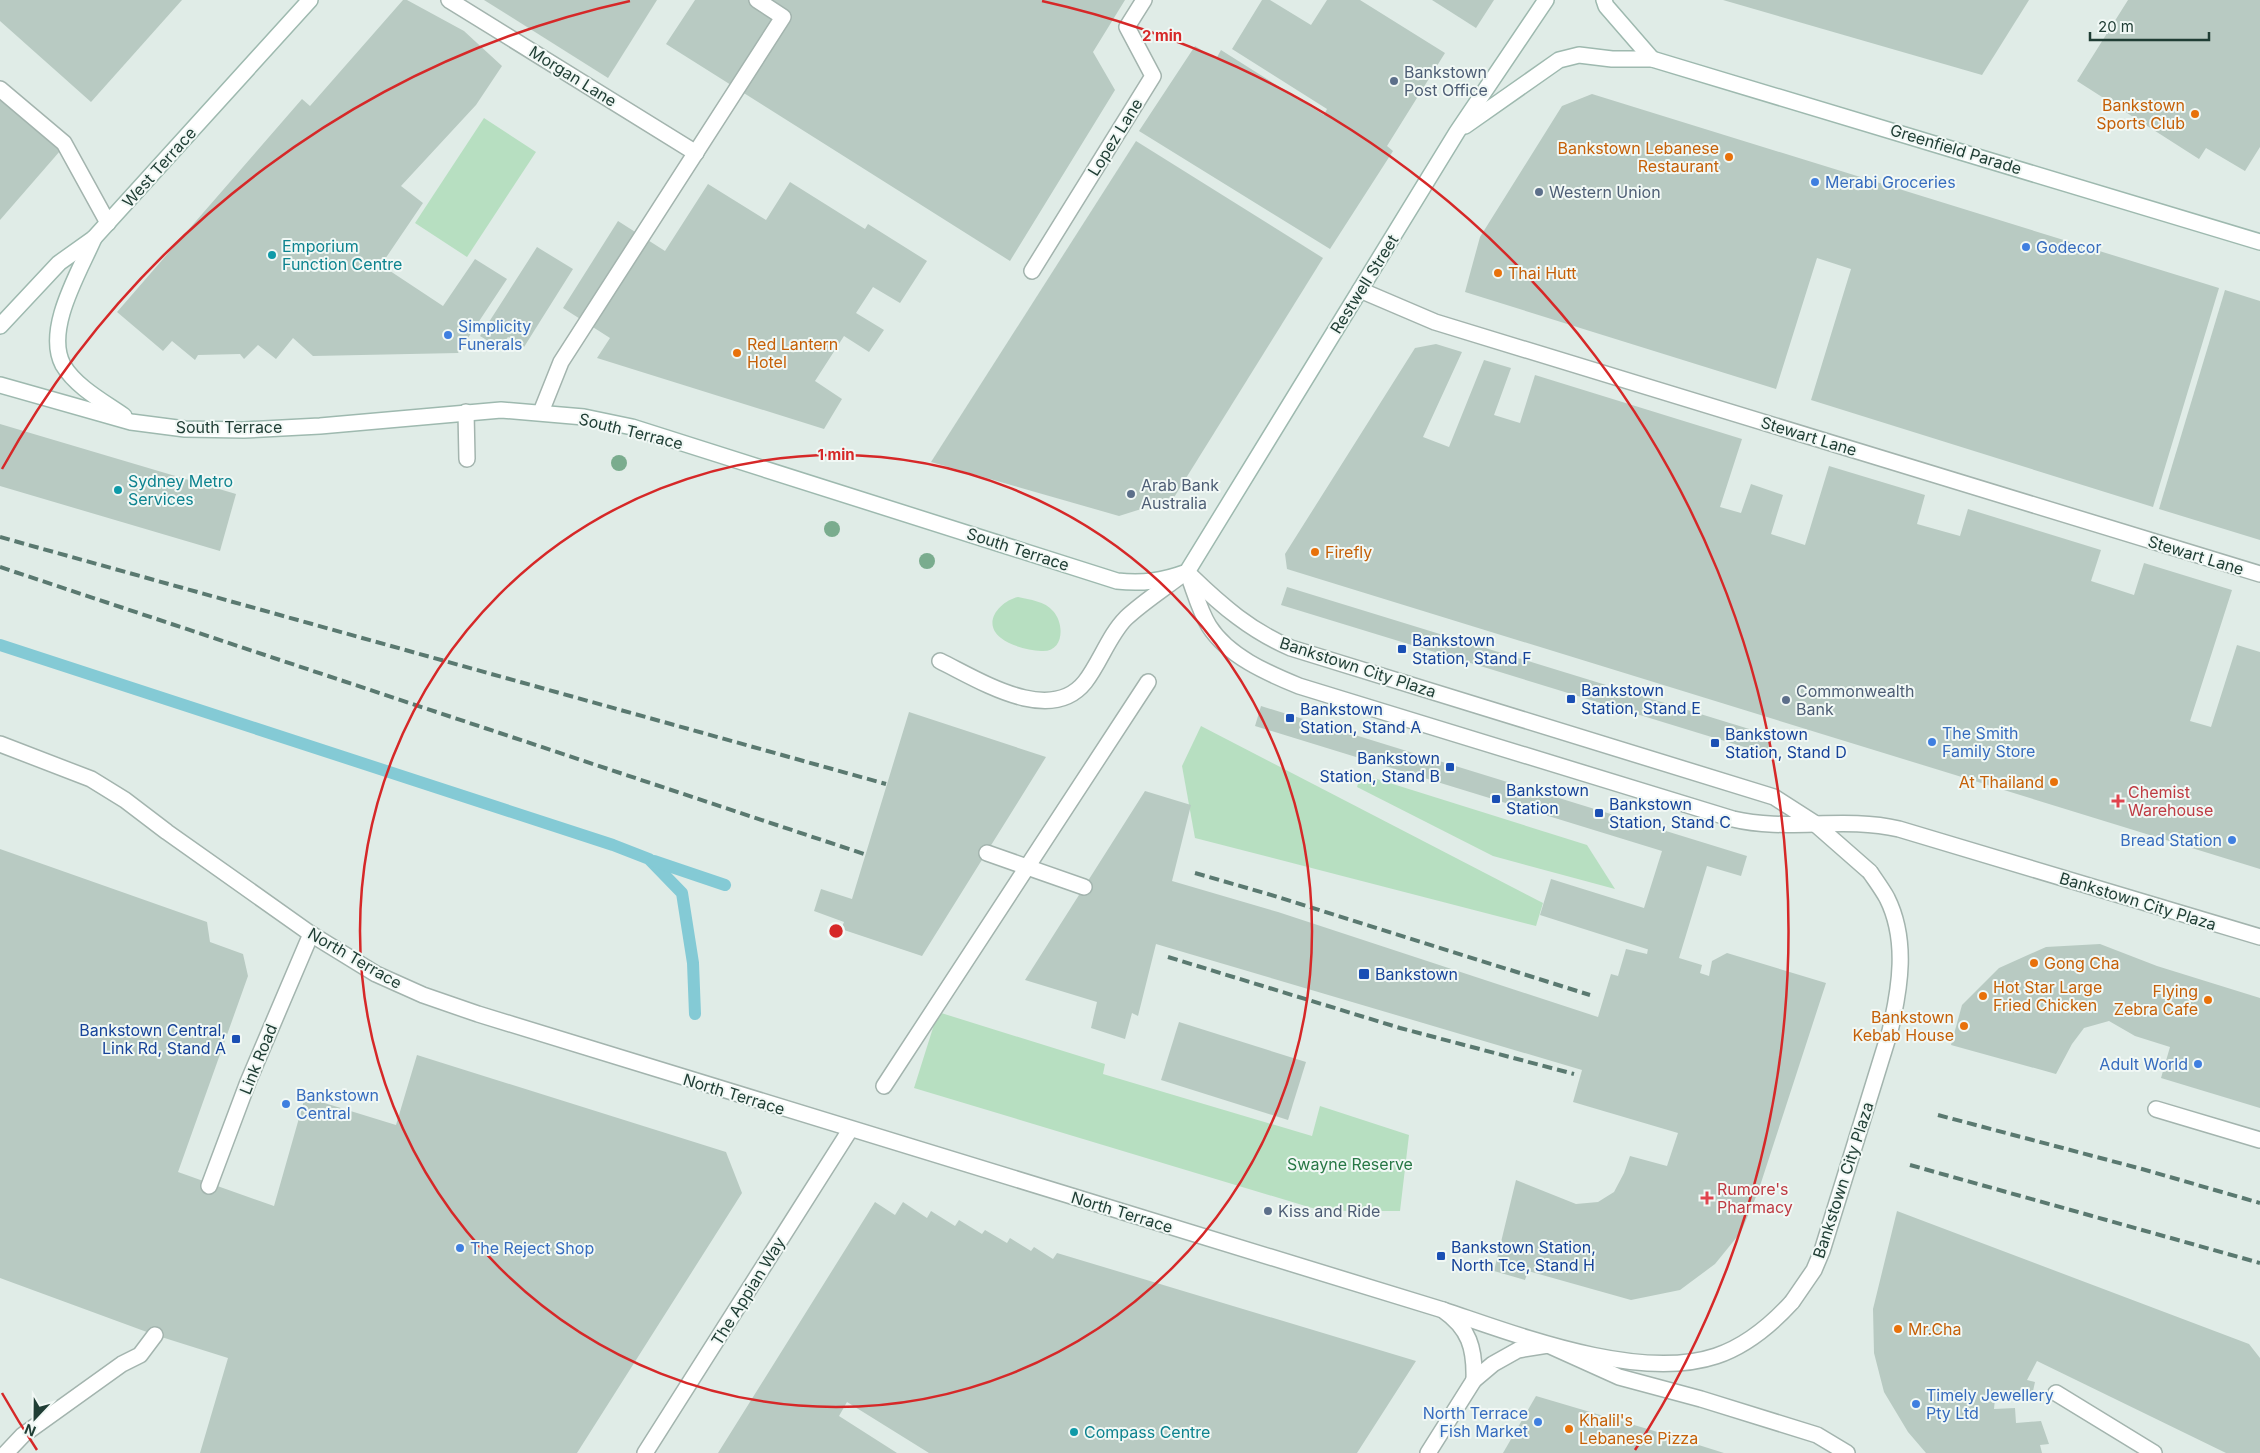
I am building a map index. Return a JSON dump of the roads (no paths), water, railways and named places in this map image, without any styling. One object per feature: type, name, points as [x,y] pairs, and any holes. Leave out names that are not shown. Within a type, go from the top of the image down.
[{"type":"street","name":"West Terrace","points":[[0,326],[58,263],[94,238],[310,0]]},
{"type":"street","name":"Morgan Lane","points":[[449,0],[696,153]]},
{"type":"street","points":[[541,412],[561,362],[783,17],[757,0]]},
{"type":"street","name":"Lopez Lane","points":[[1032,271],[1153,76],[1127,27],[1144,0]]},
{"type":"street","name":"Restwell Street","points":[[1186,572],[1457,132],[1546,0]]},
{"type":"street","points":[[1604,0],[1606,6],[1652,59]]},
{"type":"street","name":"Greenfield Parade","points":[[1457,132],[1559,60],[1579,55],[1612,59],[1652,59],[2260,242]]},
{"type":"street","points":[[0,89],[64,143],[108,223]]},
{"type":"street","points":[[94,238],[59,319],[59,348],[63,364],[80,384],[132,422]]},
{"type":"street","name":"Stewart Lane","points":[[1360,290],[1435,322],[2260,574]]},
{"type":"street","name":"South Terrace","points":[[0,385],[132,422],[185,429],[244,430],[350,424],[501,410],[584,417],[632,428],[1117,580],[1150,583],[1186,572]]},
{"type":"street","points":[[466,412],[467,459]]},
{"type":"street","points":[[940,661],[980,682],[1016,696],[1046,702],[1064,698],[1078,690],[1086,681],[1125,619],[1186,572]]},
{"type":"street","name":"Bankstown City Plaza","points":[[1186,572],[1209,626],[1221,640],[1255,666],[1299,686],[1733,819],[1765,824],[1813,822],[1868,824],[1899,829],[2260,937]]},
{"type":"street","name":"Bankstown City Plaza","points":[[1186,572],[1226,610],[1248,626],[1291,648],[1774,797],[1813,822],[1870,872],[1887,899],[1898,929],[1900,960],[1899,994],[1890,1031],[1822,1251],[1814,1270],[1792,1302],[1760,1333],[1737,1347],[1716,1356],[1694,1362],[1645,1363],[1548,1345],[1518,1350],[1493,1364],[1474,1380],[1428,1453]]},
{"type":"street","points":[[884,1086],[1148,682]]},
{"type":"street","name":"North Terrace","points":[[0,744],[91,779],[125,800],[311,934],[376,974],[423,995],[478,1014],[850,1130],[1443,1310],[1461,1325],[1467,1336],[1474,1359],[1474,1380]]},
{"type":"street","points":[[987,853],[1084,886]]},
{"type":"street","name":"Link Road","points":[[210,1186],[251,1075],[311,934]]},
{"type":"street","points":[[2156,1109],[2260,1140]]},
{"type":"street","name":"The Appian Way","points":[[645,1453],[850,1130]]},
{"type":"street","points":[[1443,1310],[1548,1345],[1619,1377],[1701,1399],[1816,1435],[1847,1453]]},
{"type":"street","points":[[6,1453],[23,1435],[122,1364],[140,1355],[155,1335]]},
{"type":"street","points":[[2056,1393],[2154,1453]]},
{"type":"waterway","points":[[0,645],[613,845],[649,859],[682,893],[693,963],[695,1014]]},
{"type":"waterway","points":[[654,861],[725,885]]},
{"type":"railway","points":[[0,537],[886,784]]},
{"type":"railway","points":[[0,567],[864,854]]},
{"type":"railway","points":[[1195,873],[1590,995]]},
{"type":"railway","points":[[1168,957],[1400,1028],[1574,1074]]},
{"type":"railway","points":[[1938,1115],[2142,1169],[2260,1203]]},
{"type":"railway","points":[[1910,1165],[2260,1263]]},
{"type":"place","name":"Bankstown Post Office","points":[[1394,81]]},
{"type":"place","name":"Bankstown Sports Club","points":[[2195,114]]},
{"type":"place","name":"Bankstown Lebanese Restaurant","points":[[1729,157]]},
{"type":"place","name":"Merabi Groceries","points":[[1815,182]]},
{"type":"place","name":"Western Union","points":[[1539,192]]},
{"type":"place","name":"Godecor","points":[[2026,247]]},
{"type":"place","name":"Emporium Function Centre","points":[[272,255]]},
{"type":"place","name":"Thai Hutt","points":[[1498,273]]},
{"type":"place","name":"Simplicity Funerals","points":[[448,335]]},
{"type":"place","name":"Red Lantern Hotel","points":[[737,353]]},
{"type":"place","name":"Sydney Metro Services","points":[[118,490]]},
{"type":"place","name":"Arab Bank Australia","points":[[1131,494]]},
{"type":"place","name":"Firefly","points":[[1315,552]]},
{"type":"place","name":"Bankstown Station, Stand F","points":[[1402,649]]},
{"type":"place","name":"Bankstown Station, Stand E","points":[[1571,699]]},
{"type":"place","name":"Commonwealth Bank","points":[[1786,700]]},
{"type":"place","name":"Bankstown Station, Stand A","points":[[1290,718]]},
{"type":"place","name":"The Smith Family Store","points":[[1932,742]]},
{"type":"place","name":"Bankstown Station, Stand D","points":[[1715,743]]},
{"type":"place","name":"Bankstown Station, Stand B","points":[[1450,767]]},
{"type":"place","name":"At Thailand","points":[[2054,782]]},
{"type":"place","name":"Bankstown Station","points":[[1496,799]]},
{"type":"place","name":"Chemist Warehouse","points":[[2118,801]]},
{"type":"place","name":"Bankstown Station, Stand C","points":[[1599,813]]},
{"type":"place","name":"Bread Station","points":[[2232,840]]},
{"type":"place","name":"Gong Cha","points":[[2034,963]]},
{"type":"place","name":"Bankstown","points":[[1364,974]]},
{"type":"place","name":"Hot Star Large Fried Chicken","points":[[1983,996]]},
{"type":"place","name":"Flying Zebra Cafe","points":[[2208,1000]]},
{"type":"place","name":"Bankstown Kebab House","points":[[1964,1026]]},
{"type":"place","name":"Bankstown Central, Link Rd, Stand A","points":[[236,1039]]},
{"type":"place","name":"Adult World","points":[[2198,1064]]},
{"type":"place","name":"Bankstown Central","points":[[286,1104]]},
{"type":"place","name":"Rumore's Pharmacy","points":[[1707,1198]]},
{"type":"place","name":"Kiss and Ride","points":[[1268,1211]]},
{"type":"place","name":"The Reject Shop","points":[[460,1248]]},
{"type":"place","name":"Bankstown Station, North Tce, Stand H","points":[[1441,1256]]},
{"type":"place","name":"Mr.Cha","points":[[1898,1329]]},
{"type":"place","name":"Timely Jewellery Pty Ltd","points":[[1916,1404]]},
{"type":"place","name":"North Terrace Fish Market","points":[[1538,1422]]},
{"type":"place","name":"Khalil's Lebanese Pizza","points":[[1569,1429]]},
{"type":"place","name":"Compass Centre","points":[[1074,1432]]},
{"type":"park label","name":"Swayne Reserve","points":[[1350,1164]]}]
